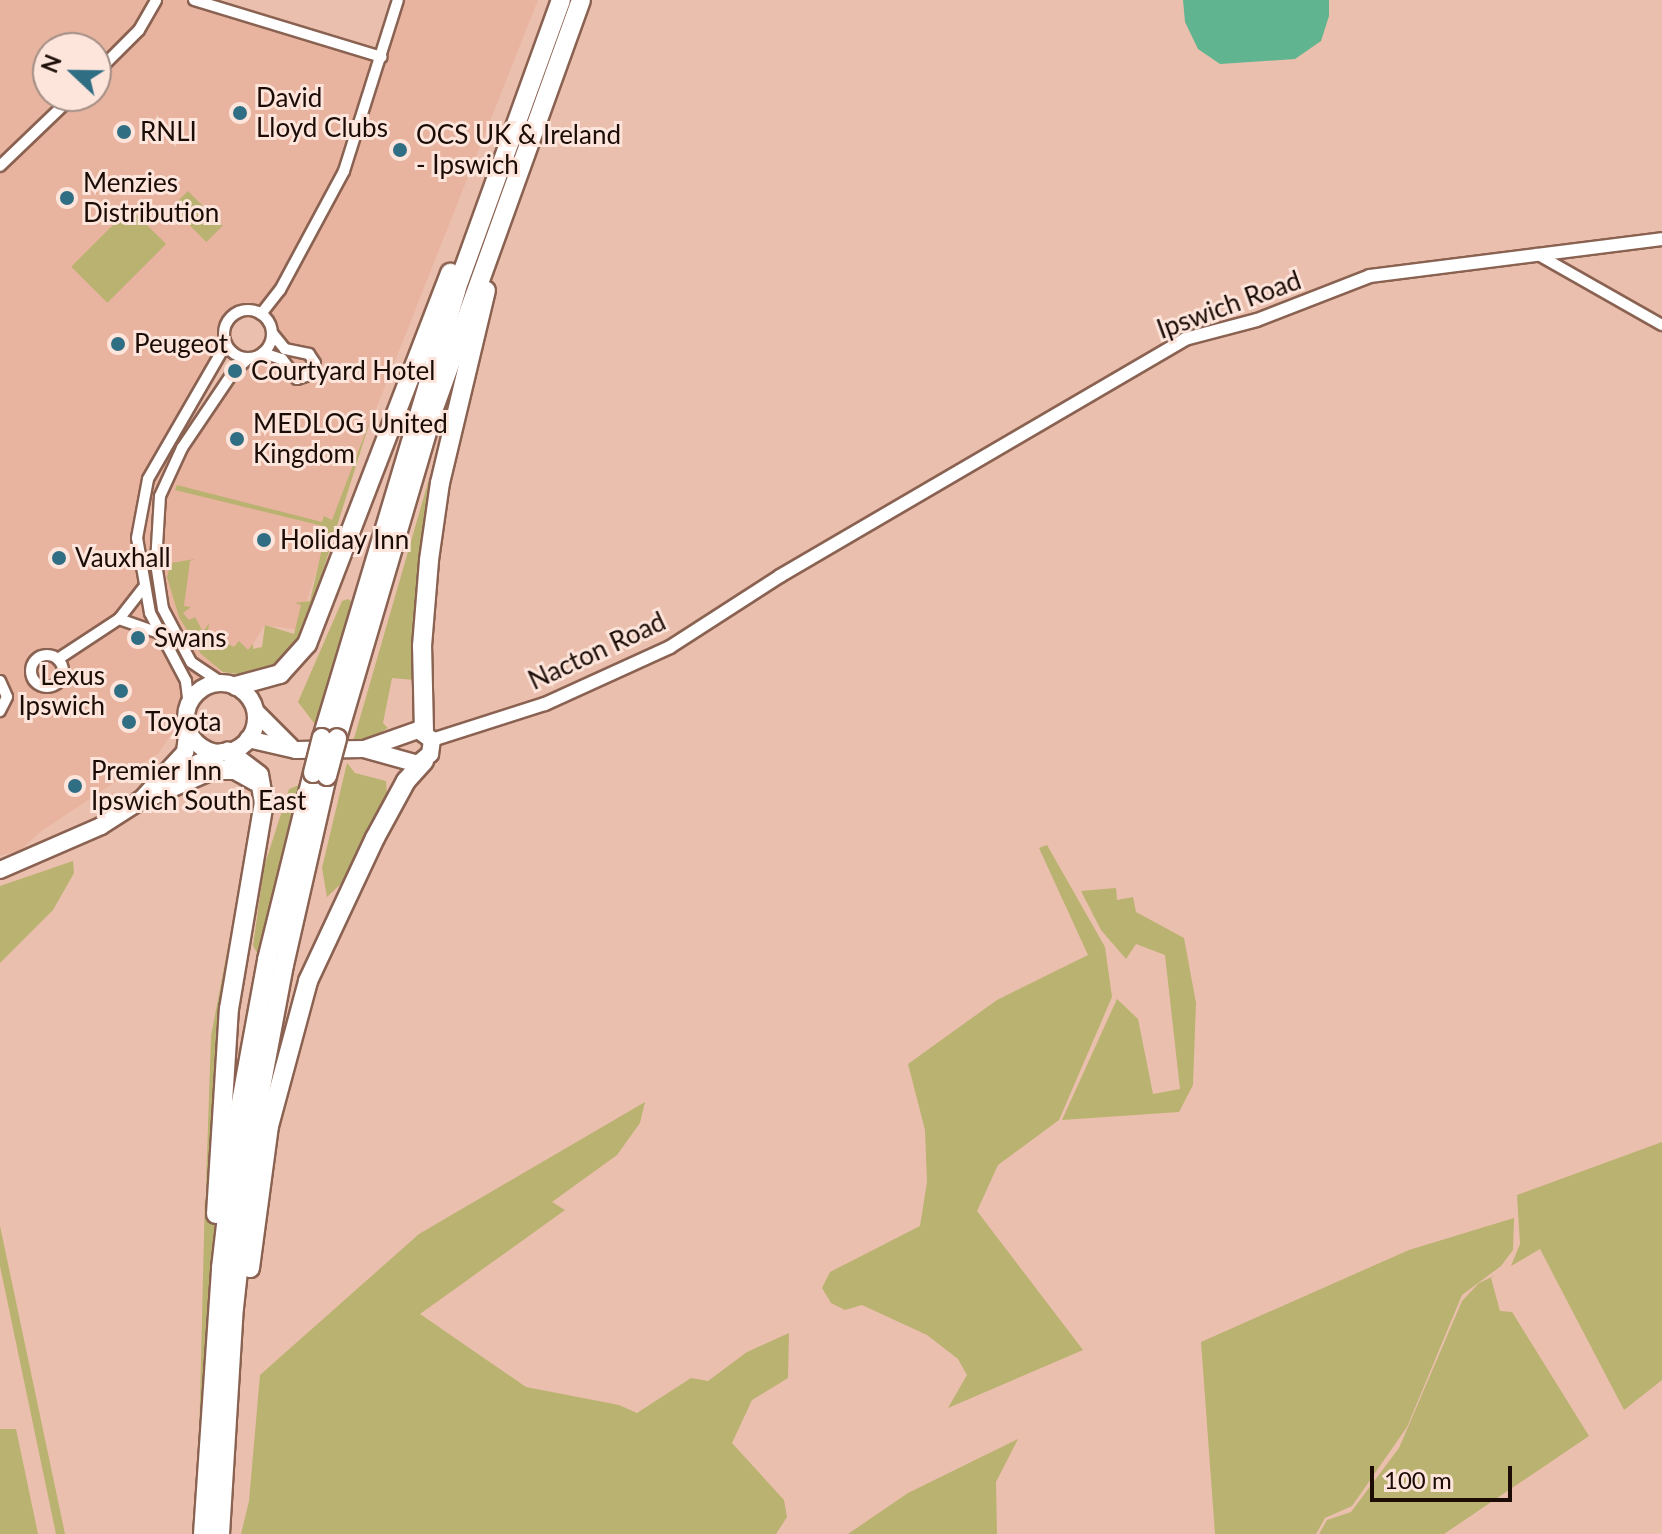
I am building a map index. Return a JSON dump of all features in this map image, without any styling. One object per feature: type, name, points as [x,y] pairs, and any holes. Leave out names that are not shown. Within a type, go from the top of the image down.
[{"type":"highway","points":[[203,1534],[221,1268],[239,1113],[267,960],[452,304],[561,0]]},
{"type":"highway","points":[[330,738],[433,411],[504,201],[581,0]]},
{"type":"highway","points":[[229,684],[280,674],[307,644],[487,169],[515,124]]},
{"type":"highway","points":[[428,736],[422,646],[440,483],[504,201]]},
{"type":"highway","points":[[221,1268],[216,1227],[229,1009],[262,789],[253,767],[225,752]]},
{"type":"highway","points":[[232,1341],[245,1307],[269,1126],[308,981],[375,838],[406,781],[424,761]]},
{"type":"highway","points":[[140,801],[224,769],[246,773],[262,789]]},
{"type":"highway","points":[[220,1534],[232,1341],[254,1125],[320,775]]},
{"type":"main road","points":[[0,870],[61,846],[140,801],[165,778],[185,752],[189,706],[202,689],[229,684],[296,750]]},
{"type":"main road","points":[[248,739],[256,712]]},
{"type":"main road","points":[[188,726],[200,745],[225,752]]},
{"type":"main road","points":[[165,778],[248,739],[296,750],[364,749],[409,762],[424,761],[428,736],[408,732],[364,749]]},
{"type":"street","points":[[112,57],[139,30],[156,0]]},
{"type":"street","points":[[194,0],[382,57]]},
{"type":"street","points":[[261,314],[330,200],[382,57],[398,0]]},
{"type":"street","points":[[0,166],[56,112]]},
{"type":"street","name":"Ipswich Road","points":[[771,582],[1185,339],[1257,320],[1370,276],[1662,239]]},
{"type":"street","points":[[1535,253],[1662,325]]},
{"type":"street","points":[[189,706],[186,681],[159,633],[143,588],[136,554],[148,479],[226,344],[225,330],[232,316],[246,311],[261,314],[285,349],[309,354],[314,369],[308,377],[297,379],[282,359],[263,353],[249,358],[234,371],[182,448],[160,496],[156,563],[163,609],[191,662],[229,684]]},
{"type":"street","points":[[263,353],[272,332]]},
{"type":"street","points":[[226,344],[238,356],[249,358]]},
{"type":"street","name":"Nacton Road","points":[[428,736],[598,684],[670,647],[771,582]]},
{"type":"street","points":[[58,659],[119,619],[143,588]]},
{"type":"street","points":[[119,619],[159,633]]},
{"type":"street","points":[[0,681],[7,697],[0,711]]},
{"type":"shaded area","points":[[0,0],[194,0],[382,57],[398,0],[538,0],[332,520],[298,630],[265,625],[236,670],[211,672],[193,684],[179,702],[173,731],[159,753],[40,832],[21,850],[0,856]],"holes":[[[245,310],[270,322],[268,348],[249,358],[182,447],[168,437],[226,344],[229,320]]]},
{"type":"shaded area","points":[[1183,0],[1329,0],[1329,16],[1321,41],[1295,59],[1220,64],[1198,49],[1185,22]]},
{"type":"shaded area","points":[[188,191],[223,226],[206,242],[172,207]]},
{"type":"shaded area","points":[[130,208],[166,244],[107,303],[71,267]]},
{"type":"shaded area","points":[[371,418],[310,612],[292,650],[294,660],[254,676],[223,672],[201,654],[179,617],[167,577],[171,563],[195,559],[190,561],[184,606],[191,607],[183,613],[189,620],[195,617],[203,632],[209,623],[208,631],[219,638],[223,633],[222,641],[234,647],[239,641],[248,650],[253,644],[253,649],[262,647],[265,625],[294,634],[301,605],[295,603],[310,601],[327,527],[175,490],[177,485],[322,522],[324,516],[332,520]]},
{"type":"shaded area","points":[[429,479],[433,481],[415,680],[392,678],[383,723],[388,728],[351,749]]},
{"type":"shaded area","points":[[348,599],[355,604],[317,727],[298,702],[342,601]]},
{"type":"shaded area","points":[[347,763],[355,773],[386,781],[387,795],[347,878],[327,897],[322,868]]},
{"type":"shaded area","points":[[299,785],[306,787],[266,951],[258,954],[253,946],[264,867],[289,789]]},
{"type":"shaded area","points":[[1047,845],[1105,947],[1112,997],[1059,1120],[998,1165],[977,1211],[1083,1350],[948,1408],[967,1375],[958,1359],[927,1335],[862,1305],[845,1310],[831,1303],[822,1288],[830,1272],[920,1226],[927,1182],[925,1130],[908,1064],[997,1000],[1088,955],[1039,848]]},
{"type":"shaded area","points":[[247,847],[227,981],[211,1379],[206,1441],[199,1441],[205,1195],[209,1222],[215,1222],[206,1186],[211,1036]]},
{"type":"shaded area","points":[[73,861],[74,873],[53,910],[0,963],[0,886]]},
{"type":"shaded area","points":[[1116,888],[1117,900],[1133,897],[1136,912],[1184,938],[1196,1003],[1193,1085],[1179,1112],[1062,1120],[1117,999],[1138,1019],[1153,1094],[1180,1089],[1165,955],[1136,944],[1126,959],[1101,930],[1081,891]]},
{"type":"shaded area","points":[[645,1102],[640,1123],[617,1155],[552,1202],[565,1210],[420,1314],[526,1387],[619,1405],[637,1413],[691,1378],[708,1381],[747,1352],[789,1333],[788,1378],[752,1400],[732,1443],[784,1500],[787,1517],[776,1534],[241,1534],[249,1501],[260,1375],[419,1234]]},
{"type":"shaded area","points":[[1662,1142],[1662,1380],[1624,1410],[1540,1249],[1511,1266],[1520,1244],[1517,1195]]},
{"type":"shaded area","points":[[1514,1218],[1513,1250],[1501,1266],[1462,1295],[1407,1427],[1352,1506],[1325,1518],[1316,1534],[1215,1534],[1201,1342],[1409,1250]]},
{"type":"shaded area","points":[[0,1226],[65,1534],[56,1534],[0,1266]]},
{"type":"shaded area","points":[[1496,1275],[1491,1278],[1500,1311],[1512,1312],[1589,1436],[1444,1534],[1319,1534],[1327,1520],[1351,1512],[1399,1448],[1462,1301],[1479,1283]]},
{"type":"shaded area","points":[[0,1429],[16,1429],[38,1534],[0,1534]]},
{"type":"shaded area","points":[[1018,1439],[996,1482],[997,1534],[848,1534],[908,1493]]},
{"type":"place","name":"David Lloyd Clubs","points":[[240,113]]},
{"type":"place","name":"RNLI","points":[[124,132]]},
{"type":"place","name":"OCS UK & Ireland - Ipswich","points":[[400,150]]},
{"type":"place","name":"Menzies Distribution","points":[[67,198]]},
{"type":"place","name":"Peugeot","points":[[118,344]]},
{"type":"place","name":"Courtyard Hotel","points":[[235,371]]},
{"type":"place","name":"MEDLOG United Kingdom","points":[[237,439]]},
{"type":"place","name":"Holiday Inn","points":[[264,540]]},
{"type":"place","name":"Vauxhall","points":[[59,558]]},
{"type":"place","name":"Swans","points":[[138,638]]},
{"type":"place","name":"Lexus Ipswich","points":[[121,691]]},
{"type":"place","name":"Toyota","points":[[129,722]]},
{"type":"place","name":"Premier Inn Ipswich South East","points":[[75,786]]}]
